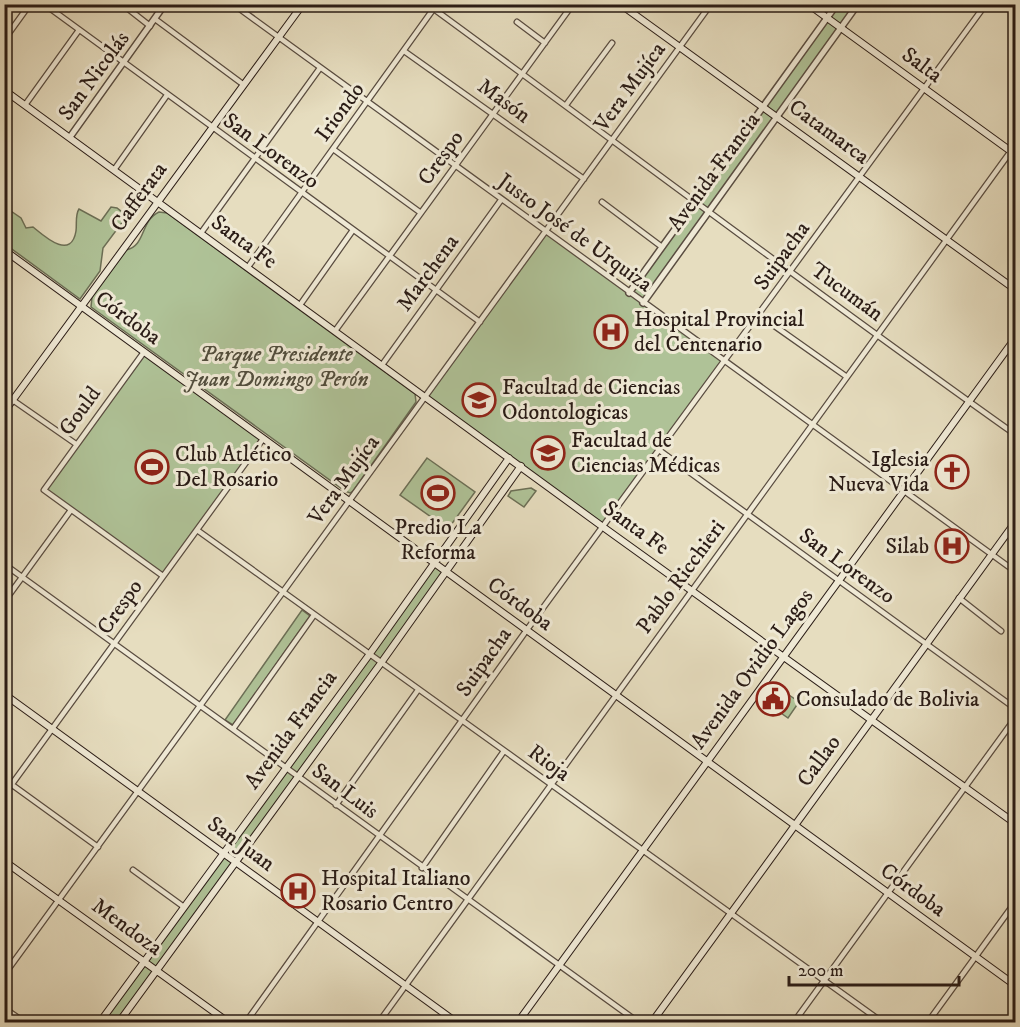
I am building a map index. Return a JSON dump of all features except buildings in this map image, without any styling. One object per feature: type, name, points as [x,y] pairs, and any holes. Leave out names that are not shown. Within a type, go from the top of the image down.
[{"type":"main road","name":"Cafferata","points":[[4,412],[303,4]]},
{"type":"main road","name":"Catamarca","points":[[620,4],[1016,290]]},
{"type":"main road","name":"Salta","points":[[808,4],[1013,153]]},
{"type":"main road","name":"Santa Fe","points":[[4,90],[603,527],[1016,824]]},
{"type":"main road","name":"Córdoba","points":[[4,250],[1016,986]]},
{"type":"main road","name":"Avenida Ovidio Lagos","points":[[518,1023],[1016,337]]},
{"type":"main road","name":"Avenida Francia","points":[[100,1023],[369,655],[509,458]]},
{"type":"main road","name":"Avenida Francia","points":[[119,1023],[381,663],[520,466]]},
{"type":"main road","name":"Callao","points":[[652,1023],[1016,521]]},
{"type":"main road","name":"San Juan","points":[[4,694],[456,1023]]},
{"type":"main road","name":"Mendoza","points":[[4,861],[228,1023]]},
{"type":"street","points":[[4,40],[30,4]]},
{"type":"street","name":"San Lorenzo","points":[[44,4],[480,322]]},
{"type":"street","points":[[122,4],[150,26]]},
{"type":"street","name":"San Nicolás","points":[[70,137],[165,4]]},
{"type":"street","name":"Justo José de Urquiza","points":[[233,4],[1016,572]]},
{"type":"street","name":"Tucumán","points":[[427,4],[436,7],[694,202],[1016,435]]},
{"type":"street","name":"Crespo","points":[[335,331],[573,4]]},
{"type":"street","name":"Vera Mujíca","points":[[4,975],[711,4]]},
{"type":"street","name":"Avenida Francia","points":[[629,293],[837,4]]},
{"type":"street","name":"Avenida Francia","points":[[643,303],[858,4]]},
{"type":"street","name":"Suipacha","points":[[246,1023],[526,631],[986,4]]},
{"type":"street","points":[[1007,4],[1016,10]]},
{"type":"street","name":"Iriondo","points":[[248,267],[436,7]]},
{"type":"street","points":[[154,19],[243,85]]},
{"type":"street","points":[[517,22],[545,43]]},
{"type":"street","points":[[25,105],[79,30]]},
{"type":"street","points":[[566,105],[612,43]]},
{"type":"street","name":"Masón","points":[[404,51],[584,179]]},
{"type":"street","points":[[201,233],[320,68]]},
{"type":"street","points":[[114,170],[167,95]]},
{"type":"street","name":"Pablo Ricchieri","points":[[379,1023],[946,240],[1013,153],[1016,144]]},
{"type":"street","points":[[333,149],[421,213]]},
{"type":"street","name":"Marchena","points":[[382,365],[501,200]]},
{"type":"street","points":[[602,202],[662,247]]},
{"type":"street","points":[[300,305],[353,230]]},
{"type":"street","points":[[759,315],[847,377]]},
{"type":"street","name":"Gould","points":[[71,510],[44,490],[144,352]]},
{"type":"street","points":[[4,393],[76,444]]},
{"type":"street","name":"Crespo","points":[[4,795],[263,439]]},
{"type":"street","name":"San Lorenzo","points":[[659,450],[1016,709]]},
{"type":"street","points":[[4,602],[71,510],[163,576]]},
{"type":"street","name":"Rioja","points":[[198,530],[882,1023]]},
{"type":"street","name":"San Luis","points":[[4,564],[638,1023]]},
{"type":"street","points":[[959,598],[1001,632]]},
{"type":"street","points":[[232,729],[314,615]]},
{"type":"street","points":[[336,805],[418,690]]},
{"type":"street","points":[[794,1023],[1016,717]]},
{"type":"street","points":[[422,868],[504,751]]},
{"type":"street","points":[[4,779],[98,847]]},
{"type":"street","points":[[132,870],[184,907]]},
{"type":"street","points":[[928,1023],[1016,901]]},
{"type":"street","points":[[4,1008],[24,1023]]},
{"type":"green space","points":[[837,5],[858,5],[643,302],[724,361],[603,527],[425,397],[545,232],[629,293]]},
{"type":"green space","points":[[5,207],[21,218],[26,228],[33,227],[50,240],[63,245],[73,240],[79,209],[101,221],[111,207],[117,208],[127,216],[103,248],[100,271],[80,299],[5,244]]},
{"type":"green space","name":"Parque Presidente Juan Domingo Perón","points":[[159,212],[167,213],[415,394],[416,402],[353,491],[350,493],[345,491],[91,307],[92,297],[126,250],[137,244],[149,221]]},
{"type":"green space","name":"Club Atlético Del Rosario","points":[[144,352],[263,439],[163,576],[44,490]]},
{"type":"green space","name":"Predio La Reforma","points":[[427,458],[475,492],[448,529],[400,495]]},
{"type":"green space","points":[[531,488],[536,491],[524,507],[508,496],[511,491]]},
{"type":"green space","points":[[434,563],[445,572],[119,1022],[100,1022]]},
{"type":"green space","points":[[302,610],[310,616],[233,725],[225,720]]},
{"type":"green space","points":[[789,695],[799,702],[788,718],[774,708],[781,697],[783,702],[788,703]]},
{"type":"place","name":"Hospital Provincial del Centenario","points":[[611,332]]},
{"type":"place","name":"Facultad de Ciencias Odontologicas","points":[[479,400]]},
{"type":"place","name":"Facultad de Ciencias Médicas","points":[[548,453]]},
{"type":"place","name":"Club Atlético Del Rosario","points":[[152,467]]},
{"type":"place","name":"Iglesia Nueva Vida","points":[[952,472]]},
{"type":"place","name":"Predio La Reforma","points":[[438,493]]},
{"type":"place","name":"Silab","points":[[952,546]]},
{"type":"place","name":"Consulado de Bolivia","points":[[773,699]]},
{"type":"place","name":"Hospital Italiano Rosario Centro","points":[[298,891]]}]
